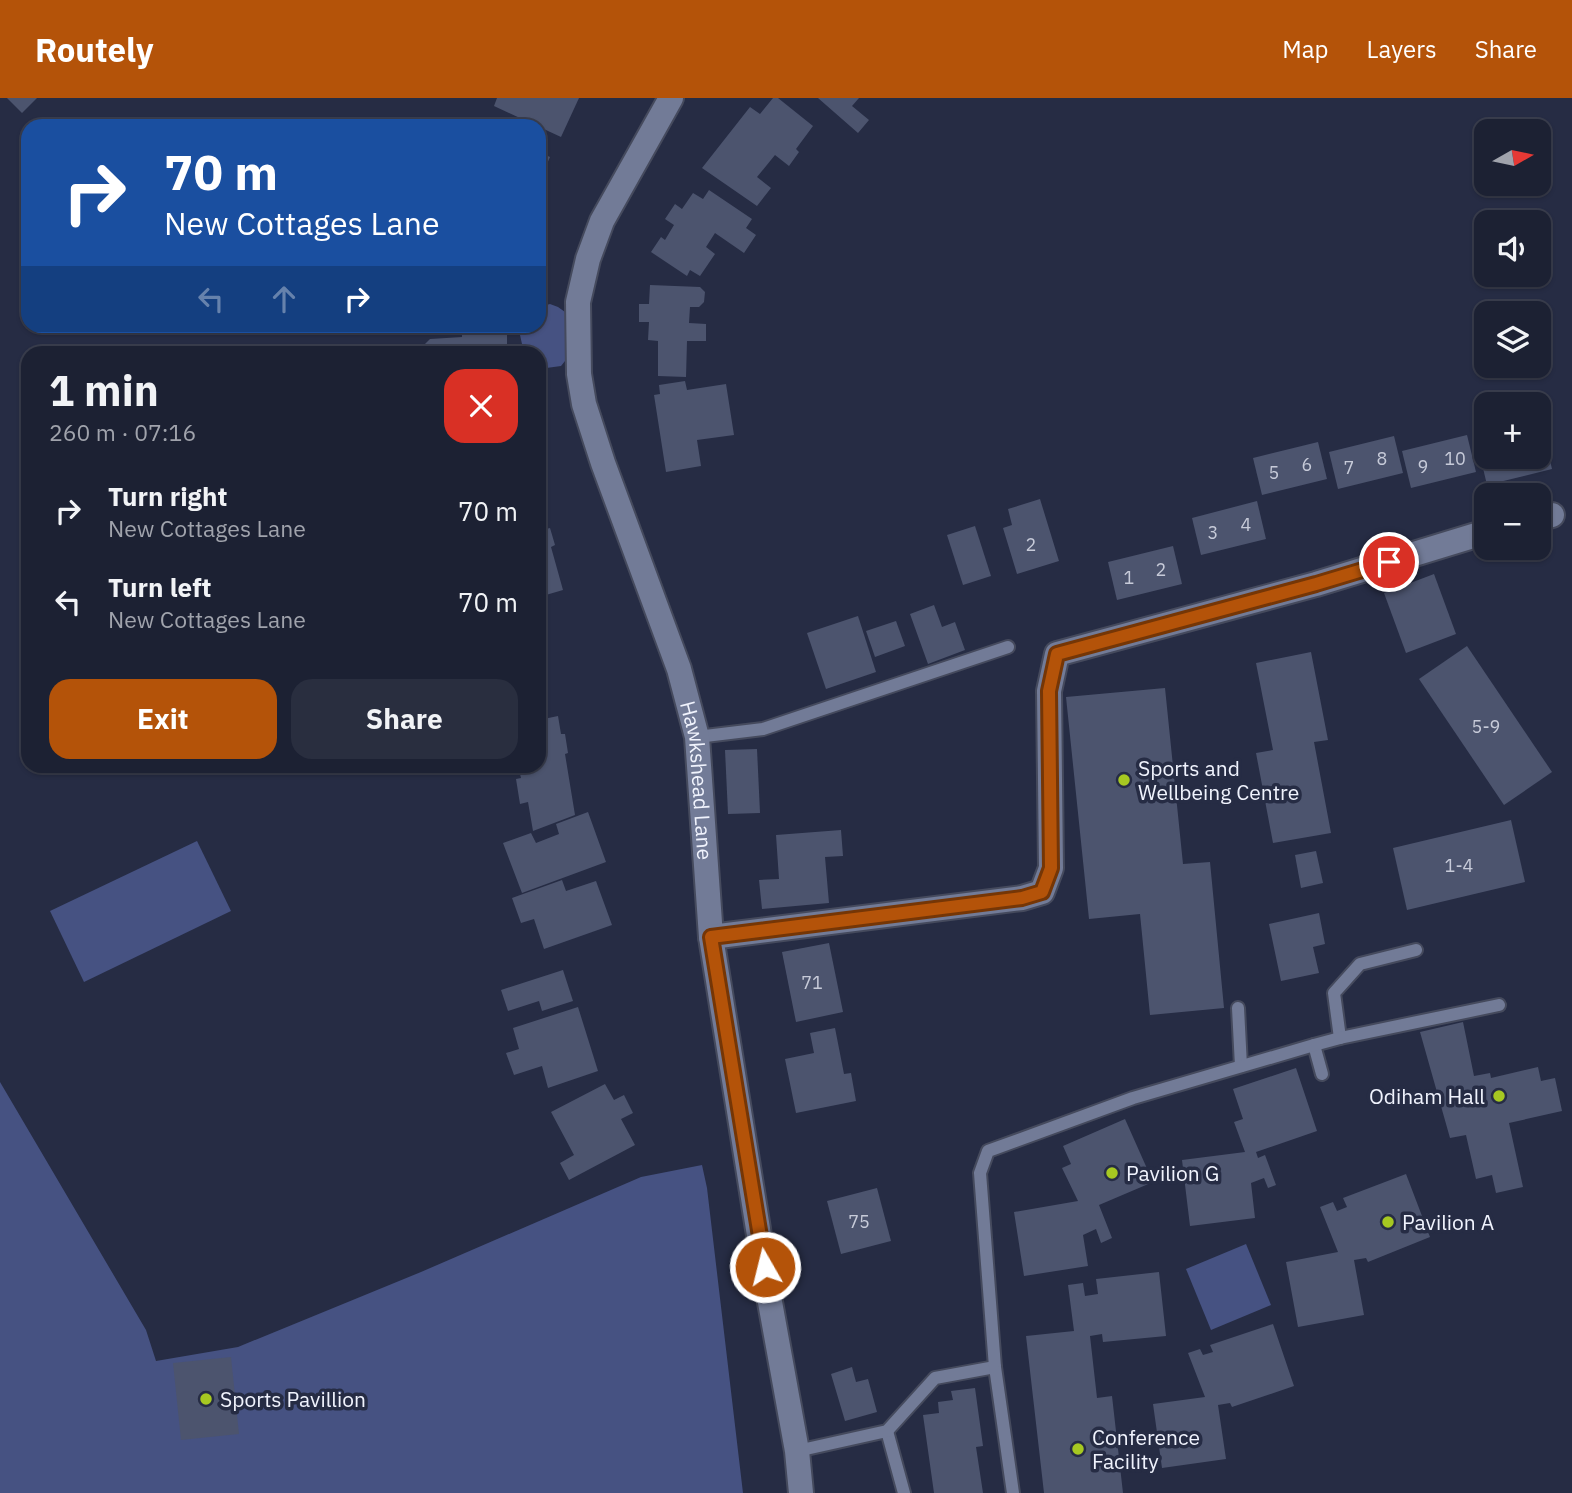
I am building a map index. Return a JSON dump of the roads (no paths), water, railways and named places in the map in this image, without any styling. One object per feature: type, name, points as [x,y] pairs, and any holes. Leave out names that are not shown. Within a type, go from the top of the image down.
[{"type":"street","name":"Hawkshead Lane","points":[[671,98],[602,221],[588,259],[578,302],[579,374],[584,404],[603,463],[680,669],[697,737],[711,937],[768,1291],[797,1451],[801,1493]]},
{"type":"street","points":[[711,937],[1022,898],[1042,892],[1051,868],[1049,691],[1057,654],[1316,584],[1474,536]]},
{"type":"lane","points":[[697,737],[763,729],[1008,647]]},
{"type":"lane","points":[[1340,1038],[1334,993],[1360,964],[1416,950]]},
{"type":"lane","points":[[1013,1493],[995,1367],[980,1173],[988,1151],[1133,1098],[1314,1045],[1500,1005]]},
{"type":"lane","points":[[1238,1008],[1241,1066]]},
{"type":"lane","points":[[1314,1045],[1322,1073]]},
{"type":"lane","points":[[797,1451],[887,1431],[935,1378],[995,1367]]},
{"type":"lane","points":[[887,1431],[904,1493]]},
{"type":"place","name":"Sports and Wellbeing Centre","points":[[1124,780]]},
{"type":"place","name":"Odiham Hall","points":[[1499,1096]]},
{"type":"place","name":"Pavilion G","points":[[1112,1173]]},
{"type":"place","name":"Pavilion A","points":[[1388,1222]]},
{"type":"place","name":"Sports Pavillion","points":[[206,1399]]},
{"type":"place","name":"Conference Facility","points":[[1078,1449]]}]
